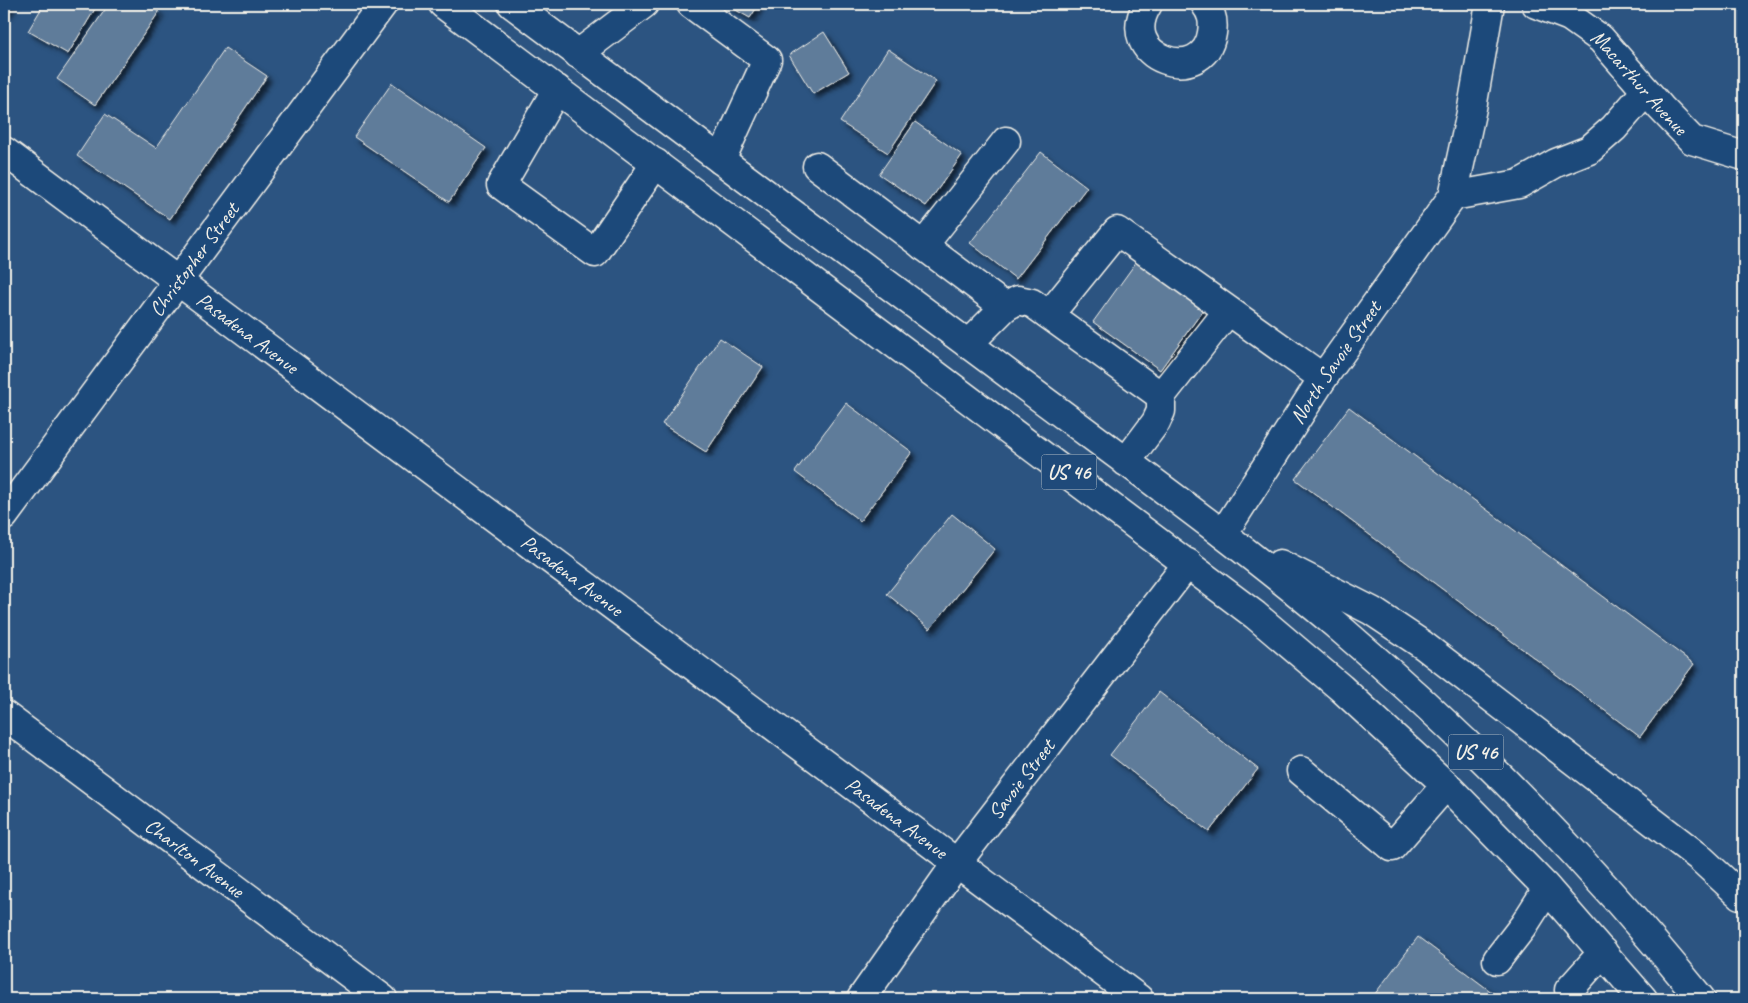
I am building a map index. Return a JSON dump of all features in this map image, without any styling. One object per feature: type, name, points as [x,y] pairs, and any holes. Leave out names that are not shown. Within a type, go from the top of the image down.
[{"type":"main road","name":"Christopher Street","points":[[4,516],[177,279],[383,4]]},
{"type":"main road","name":"US 46","points":[[443,4],[1188,563],[1313,663],[1446,785],[1547,888],[1643,999]]},
{"type":"main road","name":"US 46","points":[[512,4],[1223,534],[1342,630],[1479,754],[1601,881],[1701,999]]},
{"type":"main road","points":[[578,54],[644,4]]},
{"type":"main road","points":[[691,4],[767,60],[721,160]]},
{"type":"main road","points":[[1148,4],[1141,19],[1140,31],[1145,44],[1156,57],[1168,62],[1182,63],[1199,55],[1211,40],[1214,24],[1211,12],[1205,4]]},
{"type":"main road","name":"North Savoie Street","points":[[1223,534],[1323,378],[1453,196],[1472,108],[1490,4]]},
{"type":"main road","name":"Macarthur Avenue","points":[[1536,4],[1570,17],[1601,38],[1646,91],[1692,140],[1744,156]]},
{"type":"main road","points":[[557,89],[502,185],[595,253],[656,163]]},
{"type":"main road","points":[[1453,196],[1519,184],[1556,163],[1589,150],[1614,128],[1646,91]]},
{"type":"main road","points":[[923,246],[1006,141]]},
{"type":"main road","name":"Pasadena Avenue","points":[[4,151],[1139,999]]},
{"type":"main road","points":[[817,166],[1005,307]]},
{"type":"main road","points":[[1049,315],[1117,231],[1323,378]]},
{"type":"main road","points":[[968,344],[1005,307],[1018,300],[1032,303],[1161,396]]},
{"type":"main road","points":[[1126,462],[1156,422],[1161,411],[1161,396],[1228,311]]},
{"type":"main road","points":[[1223,534],[1372,611],[1423,645],[1699,858],[1742,897]]},
{"type":"main road","name":"Savoie Street","points":[[861,999],[956,864],[1188,563]]},
{"type":"main road","name":"Charlton Avenue","points":[[4,715],[383,999]]},
{"type":"main road","points":[[1301,771],[1392,847],[1446,785]]},
{"type":"main road","points":[[1497,960],[1524,924],[1547,888]]},
{"type":"main road","points":[[1569,990],[1603,952]]},
{"type":"building","points":[[4,4],[12,4],[4,15]]},
{"type":"building","points":[[44,4],[98,4],[68,54],[28,31]]},
{"type":"building","points":[[109,4],[147,4],[159,12],[95,105],[57,79]]},
{"type":"building","points":[[725,4],[759,4],[750,18]]},
{"type":"building","points":[[824,32],[849,72],[813,94],[789,55]]},
{"type":"building","points":[[225,48],[267,76],[170,219],[77,156],[105,114],[156,148]]},
{"type":"building","points":[[888,49],[936,81],[888,153],[840,122]]},
{"type":"building","points":[[392,83],[486,148],[449,202],[354,137]]},
{"type":"building","points":[[915,122],[962,155],[926,206],[879,174]]},
{"type":"building","points":[[1041,152],[1087,187],[1016,279],[970,243]]},
{"type":"building","points":[[1137,261],[1204,309],[1160,370],[1093,322]]},
{"type":"building","points":[[720,338],[763,367],[706,452],[662,424]]},
{"type":"building","points":[[846,403],[912,452],[860,521],[795,472]]},
{"type":"building","points":[[1349,407],[1694,664],[1640,737],[1295,479]]},
{"type":"building","points":[[952,514],[995,549],[930,629],[887,594]]},
{"type":"building","points":[[1159,692],[1258,769],[1209,832],[1110,755]]},
{"type":"building","points":[[1418,937],[1501,999],[1371,999]]}]
